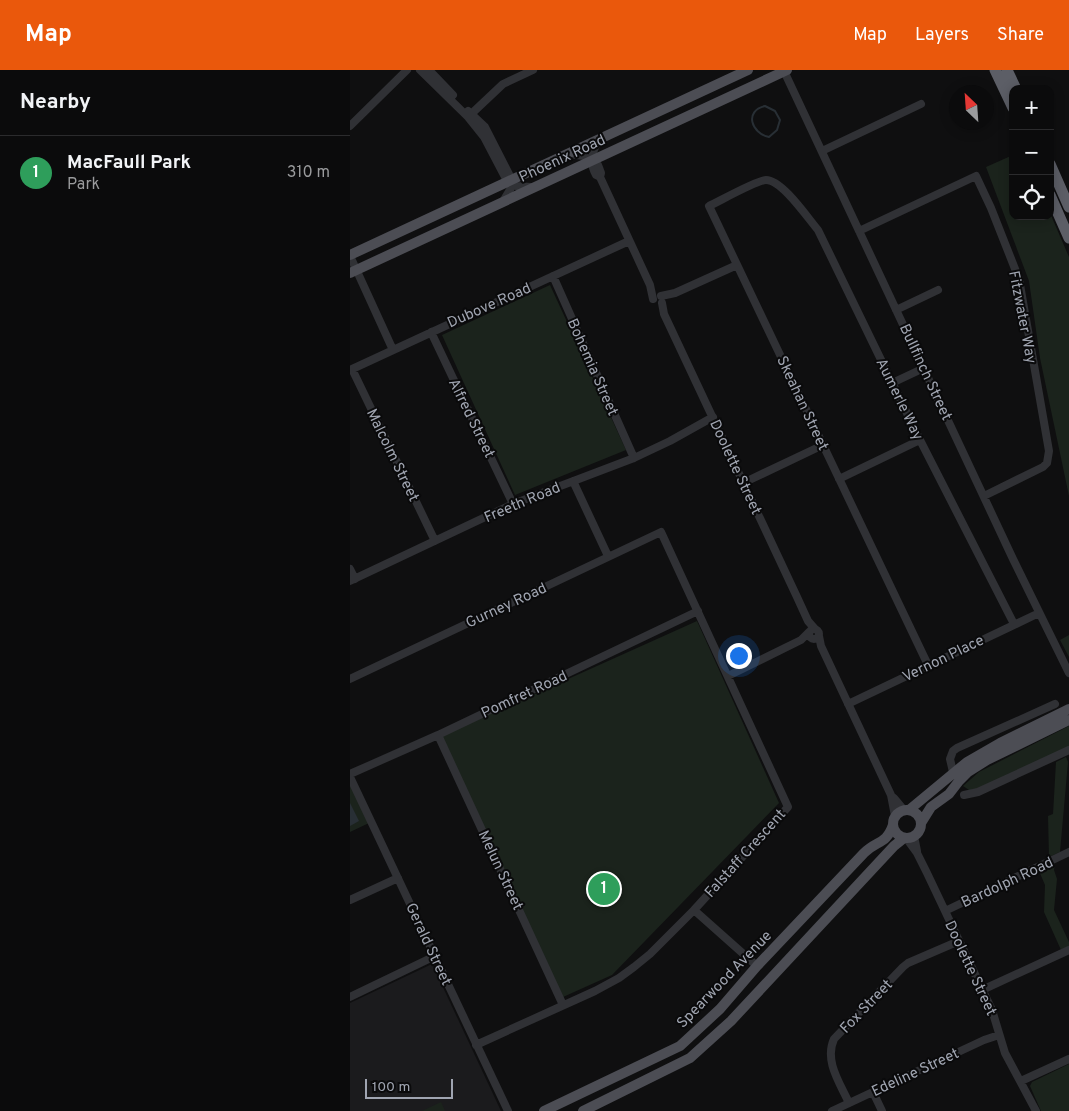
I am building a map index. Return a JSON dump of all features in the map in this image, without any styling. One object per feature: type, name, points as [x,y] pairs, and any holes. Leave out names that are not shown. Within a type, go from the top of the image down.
[{"type":"highway","points":[[995,70],[1009,100]]},
{"type":"highway","points":[[1007,70],[1014,85]]},
{"type":"highway","points":[[1054,173],[1069,206]]},
{"type":"highway","points":[[1054,204],[1069,238]]},
{"type":"main road","name":"Phoenix Road","points":[[350,255],[748,70]]},
{"type":"main road","name":"Phoenix Road","points":[[354,272],[786,71]]},
{"type":"main road","name":"Spearwood Avenue","points":[[544,1111],[680,1046],[720,1009],[757,966],[864,853],[885,840],[900,815],[967,762],[1000,743],[1069,709]]},
{"type":"main road","name":"Spearwood Avenue","points":[[583,1111],[690,1058],[731,1021],[894,846],[919,830],[931,807],[949,794],[958,781],[968,772],[987,760],[1069,720]]},
{"type":"main road","points":[[908,837],[896,833],[900,815],[917,814],[921,823]]},
{"type":"main road","points":[[720,1009],[731,1021]]},
{"type":"street","points":[[350,126],[406,70]]},
{"type":"street","points":[[420,70],[469,115]]},
{"type":"street","points":[[429,70],[469,115],[484,138],[504,176],[516,186],[537,186]]},
{"type":"street","points":[[469,115],[503,84],[523,72],[533,70]]},
{"type":"street","name":"Bullfinch Street","points":[[786,71],[896,310],[1069,673]]},
{"type":"street","points":[[822,151],[920,104]]},
{"type":"street","points":[[593,160],[592,152],[600,139]]},
{"type":"street","points":[[568,154],[584,156],[593,160]]},
{"type":"street","name":"Doolette Street","points":[[593,160],[598,165],[600,177],[629,241],[659,300],[813,634],[821,646],[900,815]]},
{"type":"street","name":"Fitzwater Way","points":[[859,231],[976,176],[991,208],[1018,279],[1048,451],[1043,467],[984,496]]},
{"type":"street","name":"Skeahan Street","points":[[775,182],[764,180],[709,206],[928,665]]},
{"type":"street","points":[[502,202],[511,188],[511,181]]},
{"type":"street","name":"Aumerle Way","points":[[775,182],[818,230],[920,440],[1014,624]]},
{"type":"street","name":"Dubove Road","points":[[351,370],[629,241]]},
{"type":"street","points":[[350,255],[354,272],[393,350]]},
{"type":"street","points":[[659,300],[738,265]]},
{"type":"street","name":"Bohemia Street","points":[[553,276],[634,458]]},
{"type":"street","points":[[896,310],[938,290]]},
{"type":"street","name":"Alfred Street","points":[[430,332],[512,504]]},
{"type":"street","points":[[892,383],[924,368]]},
{"type":"street","name":"Malcolm Street","points":[[351,370],[434,541]]},
{"type":"street","name":"Freeth Road","points":[[352,580],[512,504],[634,458],[714,420]]},
{"type":"street","points":[[839,479],[920,440]]},
{"type":"street","points":[[743,483],[823,445]]},
{"type":"street","points":[[573,481],[608,556]]},
{"type":"street","name":"Gurney Road","points":[[350,678],[661,532]]},
{"type":"street","name":"Falstaff Crescent","points":[[476,1045],[595,991],[627,972],[650,954],[694,910],[788,807],[661,532]]},
{"type":"street","points":[[350,569],[352,580]]},
{"type":"street","name":"Pomfret Road","points":[[350,775],[698,611]]},
{"type":"street","name":"Vernon Place","points":[[848,704],[1040,613]]},
{"type":"street","points":[[728,676],[813,634]]},
{"type":"street","points":[[953,772],[950,759],[953,751],[957,748],[1056,704]]},
{"type":"street","name":"Melun Street","points":[[438,735],[563,1005]]},
{"type":"street","points":[[964,794],[978,792],[1069,750]]},
{"type":"street","name":"Gerald Street","points":[[350,775],[508,1111]]},
{"type":"street","name":"Doolette Street","points":[[908,837],[994,1016],[1005,1053],[1036,1111]]},
{"type":"street","name":"Bardolph Road","points":[[945,911],[1069,852]]},
{"type":"street","points":[[350,900],[398,878]]},
{"type":"street","points":[[694,910],[757,966]]},
{"type":"street","name":"Fox Street","points":[[849,1103],[830,1059],[831,1045],[834,1039],[908,963],[959,941]]},
{"type":"street","points":[[982,990],[1069,950]]},
{"type":"street","points":[[350,997],[435,956]]},
{"type":"street","name":"Edeline Street","points":[[832,1111],[984,1040],[999,1035]]},
{"type":"street","points":[[1021,1081],[1069,1058]]},
{"type":"street","points":[[873,1092],[882,1111]]},
{"type":"shaded area","points":[[1009,157],[1009,220],[1053,220],[1069,257],[1069,496],[1040,358],[1029,281],[986,167]]},
{"type":"shaded area","points":[[550,285],[626,450],[515,495],[442,335]]},
{"type":"shaded area","points":[[697,621],[779,803],[612,975],[563,997],[441,736]]},
{"type":"shaded area","points":[[1069,635],[1069,657],[1060,640]]},
{"type":"shaded area","points":[[1069,726],[1069,747],[977,790],[969,790],[963,786],[979,772]]},
{"type":"shaded area","points":[[1066,757],[1068,762],[1060,852],[1049,857],[1048,816],[1053,814],[1056,762]]},
{"type":"shaded area","points":[[350,782],[369,823],[350,832]]},
{"type":"shaded area","points":[[350,803],[359,821],[350,826]]},
{"type":"shaded area","points":[[1055,864],[1054,870],[1057,879],[1054,910],[1069,942],[1069,946],[1061,950],[1044,912],[1045,885],[1039,871]]},
{"type":"shaded area","points":[[432,964],[501,1111],[350,1111],[350,1003]]},
{"type":"shaded area","points":[[1069,1064],[1069,1111],[1041,1111],[1030,1086],[1032,1082]]},
{"type":"shaded area","points":[[441,1102],[445,1111],[422,1111]]},
{"type":"waterway","points":[[765,106],[775,111],[780,120],[777,130],[769,137],[758,131],[752,122],[754,112],[765,106]]},
{"type":"place","name":"MacFaull Park","points":[[604,889]]}]
